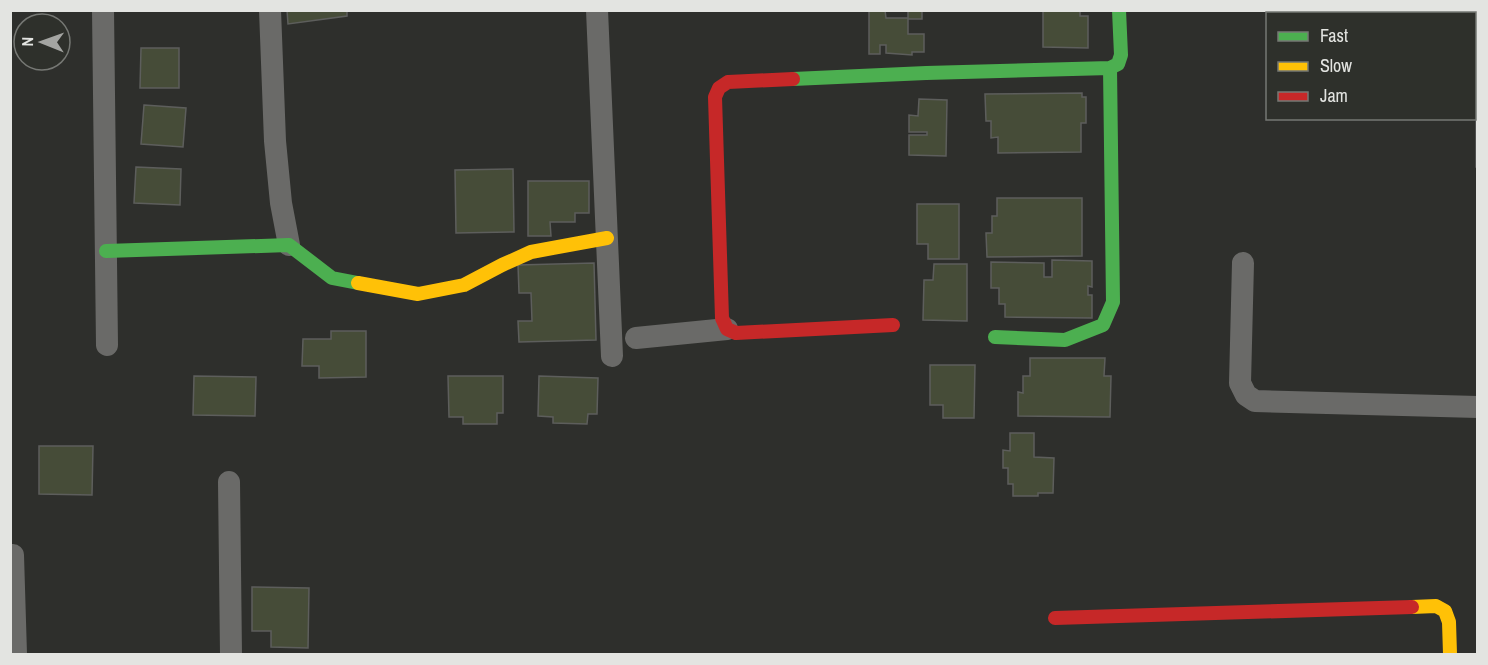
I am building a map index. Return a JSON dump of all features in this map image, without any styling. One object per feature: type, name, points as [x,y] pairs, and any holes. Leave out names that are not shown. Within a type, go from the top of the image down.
[{"type":"street","points":[[103,10],[107,345]]},
{"type":"street","points":[[270,10],[275,141],[281,203],[289,245]]},
{"type":"street","points":[[597,10],[612,356]]},
{"type":"street","points":[[727,329],[722,318],[715,97],[719,88],[728,82],[1110,68],[1118,64],[1121,55],[1119,10]]},
{"type":"street","points":[[995,337],[1065,339],[1103,325],[1113,302],[1110,68]]},
{"type":"street","points":[[106,251],[289,245],[332,278],[418,294],[464,285],[531,252],[607,238]]},
{"type":"street","points":[[1243,263],[1240,382],[1246,395],[1255,401],[1478,407]]},
{"type":"street","points":[[636,338],[727,329],[736,333],[892,325]]},
{"type":"street","points":[[229,482],[231,654]]},
{"type":"street","points":[[13,555],[16,654]]},
{"type":"street","points":[[1055,618],[1436,606],[1445,611],[1449,622],[1450,654]]},
{"type":"building","points":[[287,10],[347,10],[347,16],[288,24]]},
{"type":"building","points":[[869,10],[885,10],[886,18],[908,18],[908,10],[922,10],[922,19],[908,19],[908,34],[924,34],[924,52],[912,52],[912,55],[886,53],[886,45],[880,45],[880,54],[869,54]]},
{"type":"building","points":[[1043,10],[1080,10],[1080,16],[1088,16],[1088,48],[1043,47]]},
{"type":"building","points":[[1476,26],[1478,26],[1478,167],[1476,167]]},
{"type":"building","points":[[141,48],[179,48],[179,88],[140,88]]},
{"type":"building","points":[[1082,93],[1082,97],[1086,97],[1086,123],[1081,123],[1081,152],[998,153],[998,137],[991,138],[991,121],[986,121],[985,94]]},
{"type":"building","points":[[919,99],[947,100],[946,156],[909,155],[909,135],[927,135],[927,132],[909,132],[909,115],[918,116]]},
{"type":"building","points":[[144,105],[186,108],[183,147],[141,144]]},
{"type":"building","points":[[136,167],[181,169],[180,205],[134,203]]},
{"type":"building","points":[[513,169],[514,232],[456,233],[455,170]]},
{"type":"building","points":[[528,181],[589,181],[589,213],[575,213],[575,222],[550,222],[551,236],[528,236]]},
{"type":"building","points":[[997,198],[1082,198],[1082,256],[987,257],[986,233],[992,233],[992,216],[997,216]]},
{"type":"building","points":[[917,204],[959,204],[959,259],[928,259],[928,244],[917,244]]},
{"type":"building","points":[[1052,260],[1092,261],[1092,287],[1088,286],[1088,295],[1092,295],[1092,318],[1005,317],[1005,304],[999,304],[999,288],[991,288],[991,262],[1044,263],[1044,277],[1052,277]]},
{"type":"building","points":[[594,263],[596,340],[519,342],[518,321],[532,321],[531,293],[519,293],[518,265]]},
{"type":"building","points":[[934,264],[967,264],[967,321],[923,320],[924,280],[933,280]]},
{"type":"building","points":[[331,331],[366,331],[366,377],[319,378],[319,366],[302,366],[303,339],[331,339]]},
{"type":"building","points":[[1030,358],[1105,358],[1104,376],[1111,376],[1110,417],[1018,416],[1018,392],[1023,393],[1023,376],[1030,376]]},
{"type":"building","points":[[930,365],[975,365],[974,418],[943,418],[943,405],[930,405]]},
{"type":"building","points":[[194,376],[256,377],[255,416],[193,415]]},
{"type":"building","points":[[448,376],[503,376],[503,413],[497,413],[497,424],[463,424],[463,417],[449,417]]},
{"type":"building","points":[[539,376],[598,378],[597,414],[588,414],[587,424],[553,423],[553,417],[538,416]]},
{"type":"building","points":[[1010,433],[1034,433],[1034,457],[1054,458],[1053,493],[1038,493],[1038,496],[1013,496],[1013,484],[1008,484],[1008,468],[1003,468],[1003,450],[1010,451]]},
{"type":"building","points":[[39,446],[93,446],[92,495],[39,494]]},
{"type":"building","points":[[252,587],[309,588],[308,648],[271,647],[271,631],[252,631]]},
{"type":"traffic: fast","points":[[793,79],[1110,68],[1118,64],[1121,55],[1119,10]]},
{"type":"traffic: fast","points":[[995,337],[1065,340],[1103,325],[1113,302],[1110,68]]},
{"type":"traffic: fast","points":[[106,251],[289,245],[332,278],[358,283]]},
{"type":"traffic: slow","points":[[358,283],[418,294],[464,285],[531,252],[607,238]]},
{"type":"traffic: slow","points":[[1412,607],[1436,606],[1445,611],[1449,622],[1450,654]]},
{"type":"traffic: jam","points":[[793,79],[728,82],[719,88],[715,97],[722,318],[727,329],[736,333],[893,325]]},
{"type":"traffic: jam","points":[[1055,618],[1412,607]]}]
